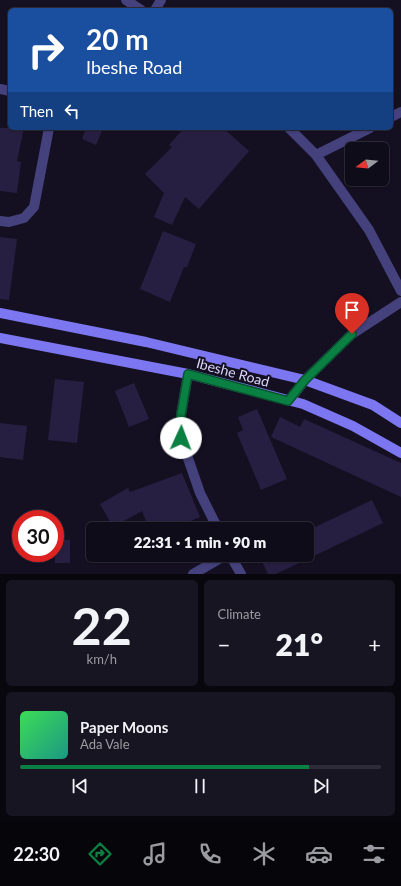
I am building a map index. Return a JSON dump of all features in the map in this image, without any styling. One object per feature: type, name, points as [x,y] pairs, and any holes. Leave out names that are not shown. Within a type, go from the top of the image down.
[{"type":"main road","name":"Ibeshe Road","points":[[0,313],[146,342],[305,380],[373,405],[401,423]]},
{"type":"main road","name":"Ibeshe Road","points":[[0,338],[188,374],[304,404],[353,426],[401,453]]},
{"type":"street","points":[[126,0],[138,8]]},
{"type":"street","points":[[0,221],[9,222],[24,218],[34,207],[49,130]]},
{"type":"street","points":[[291,130],[316,155],[369,230],[401,291]]},
{"type":"street","points":[[316,155],[366,130]]},
{"type":"street","points":[[288,401],[305,380],[352,334],[401,302]]},
{"type":"street","points":[[188,374],[181,415],[181,438],[200,493],[214,522]]},
{"type":"street","points":[[193,574],[214,562]]},
{"type":"street","points":[[234,562],[241,574]]},
{"type":"building","points":[[0,128],[8,128],[8,130],[24,130],[17,161],[21,162],[17,193],[0,191]]},
{"type":"building","points":[[85,130],[102,130],[96,145],[82,139]]},
{"type":"building","points":[[182,130],[225,130],[249,151],[199,209],[185,197],[172,225],[154,217],[164,193],[145,174],[172,147],[169,145]]},
{"type":"building","points":[[163,231],[196,244],[187,267],[184,267],[170,302],[140,289]]},
{"type":"building","points":[[0,237],[17,239],[9,300],[0,299]]},
{"type":"building","points":[[55,379],[84,382],[77,443],[48,440]]},
{"type":"building","points":[[134,383],[149,419],[129,427],[115,391]]},
{"type":"building","points":[[257,409],[287,479],[261,490],[237,433],[243,430],[238,417]]},
{"type":"building","points":[[280,417],[300,427],[304,419],[401,463],[401,497],[271,437]]},
{"type":"building","points":[[0,423],[27,426],[23,460],[0,457]]},
{"type":"building","points":[[182,473],[200,517],[188,522],[146,522],[142,511],[122,522],[110,522],[100,504],[128,488],[130,492]]},
{"type":"building","points":[[372,500],[383,523],[314,556],[314,528]]},
{"type":"building","points":[[64,540],[70,540],[70,563],[55,563],[64,562]]},
{"type":"building","points":[[262,562],[301,562],[276,574],[268,574]]},
{"type":"route","points":[[181,438],[181,415],[188,374],[288,401],[305,380],[352,334]]}]
